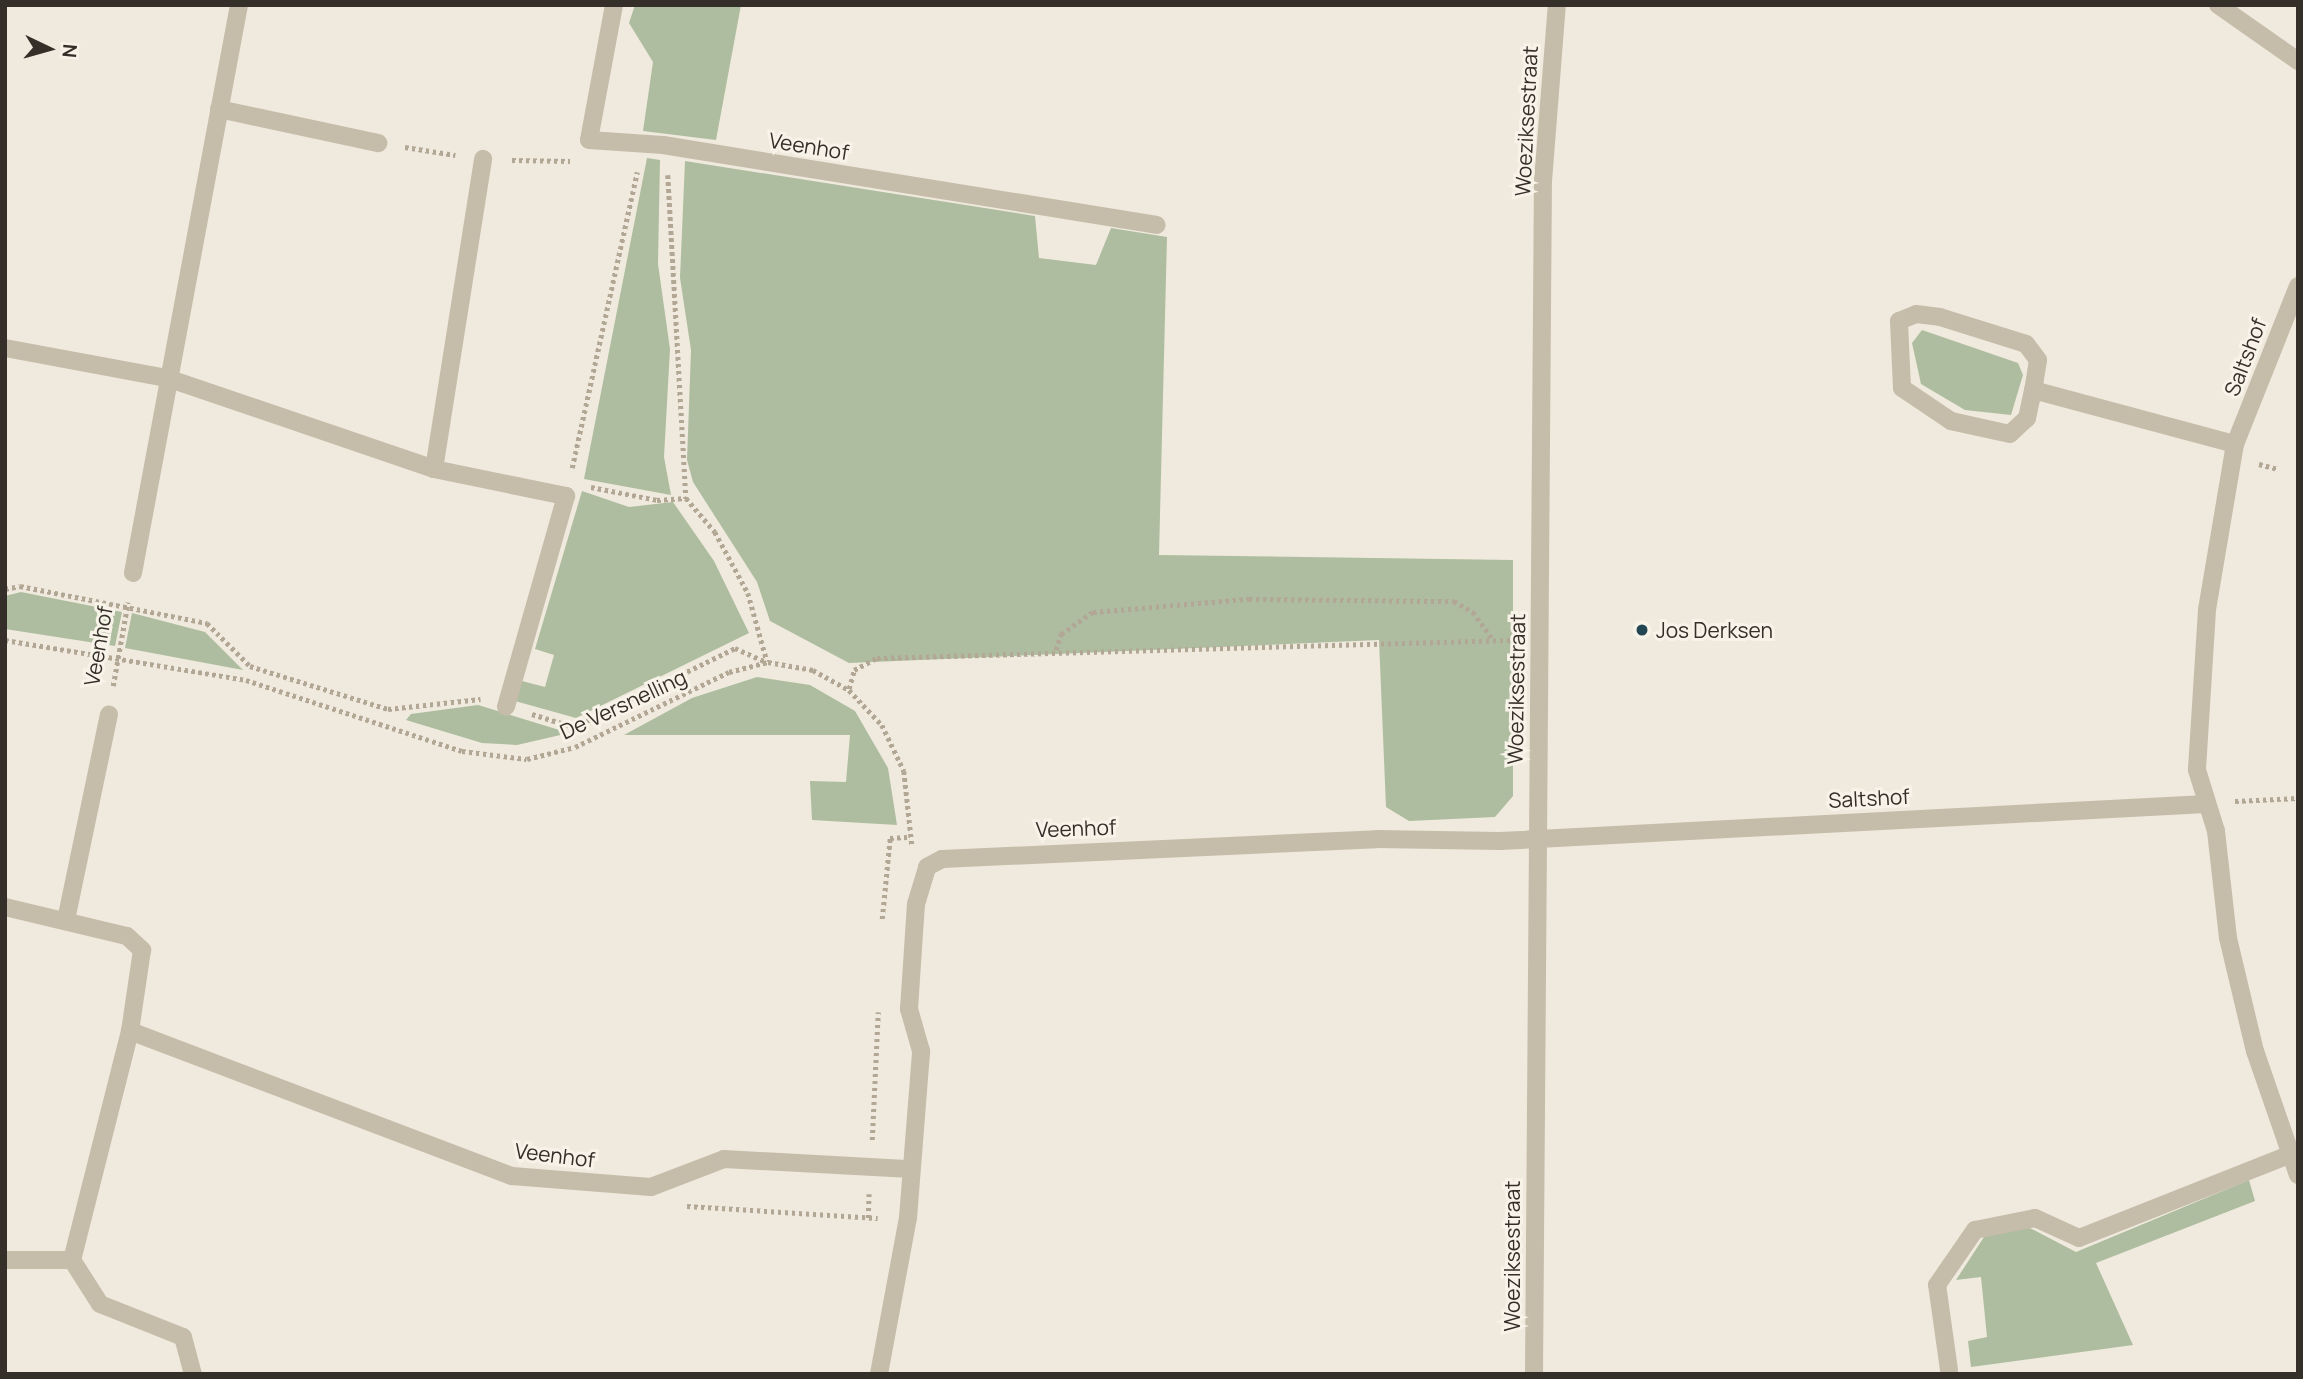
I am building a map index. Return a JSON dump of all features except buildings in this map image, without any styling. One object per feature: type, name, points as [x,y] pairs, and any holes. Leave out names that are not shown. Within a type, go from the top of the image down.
[{"type":"street","points":[[133,573],[167,378],[239,5]]},
{"type":"street","points":[[589,140],[614,5]]},
{"type":"street","name":"Woeziksestraat","points":[[1534,1374],[1534,838],[1540,639],[1543,181],[1557,5]]},
{"type":"street","points":[[2218,5],[2298,61]]},
{"type":"street","points":[[219,109],[378,143]]},
{"type":"street","name":"Veenhof","points":[[589,140],[663,145],[1157,225]]},
{"type":"street","points":[[434,469],[483,159]]},
{"type":"street","name":"Saltshof","points":[[2298,286],[2235,444],[2207,610],[2197,770],[2217,831],[2241,996],[2289,1155],[2298,1175]]},
{"type":"street","points":[[1916,314],[1940,317],[2026,344],[2038,359],[2033,390],[2026,418],[2010,434],[1951,421],[1902,388],[1899,321],[1916,314]]},
{"type":"street","points":[[5,348],[167,378],[434,469],[566,496],[506,707]]},
{"type":"street","points":[[2033,390],[2235,444]]},
{"type":"street","name":"Veenhof","points":[[66,920],[109,714]]},
{"type":"street","name":"Saltshof","points":[[1534,838],[2206,804]]},
{"type":"street","name":"Veenhof","points":[[927,867],[959,855],[1534,838]]},
{"type":"street","points":[[879,1374],[908,1218],[921,1051],[909,1009],[916,904],[927,867]]},
{"type":"street","points":[[5,907],[127,936],[142,950],[130,1031],[72,1260],[100,1304],[183,1336],[193,1374]]},
{"type":"street","name":"Veenhof","points":[[130,1031],[512,1176],[651,1187],[724,1159],[911,1169]]},
{"type":"street","points":[[1949,1370],[1937,1285],[1976,1230],[2035,1218],[2080,1238],[2289,1155]]},
{"type":"street","points":[[5,1260],[72,1260]]},
{"type":"path","points":[[378,143],[483,159],[572,161],[589,140]]},
{"type":"path","points":[[566,496],[643,144]]},
{"type":"path","points":[[663,145],[681,345],[679,455],[686,498],[715,532],[748,593],[768,662]]},
{"type":"path","points":[[566,496],[583,485],[657,500],[686,498]]},
{"type":"path","name":"Veenhof","points":[[109,714],[133,573]]},
{"type":"path","points":[[5,589],[20,586],[128,605],[207,623],[250,666],[388,709],[471,697],[575,727],[735,648],[768,662]]},
{"type":"path","points":[[1056,650],[1061,634],[1093,612],[1248,599],[1454,601],[1474,612],[1493,639]]},
{"type":"path","points":[[849,690],[853,670],[877,658],[1056,650],[1540,639]]},
{"type":"path","name":"De Versnelling","points":[[5,640],[246,680],[462,751],[527,759],[575,747],[729,672],[768,662],[814,670],[849,690],[882,725],[904,771],[907,837],[927,867]]},
{"type":"path","points":[[2206,804],[2298,798]]},
{"type":"path","points":[[651,1187],[672,1205],[908,1218]]},
{"type":"green space","points":[[635,5],[741,5],[716,140],[643,131],[653,62],[629,23]]},
{"type":"green space","points":[[647,158],[660,160],[658,264],[670,349],[664,457],[671,495],[584,479]]},
{"type":"green space","points":[[685,161],[1035,216],[1039,258],[1096,265],[1111,228],[1167,237],[1159,555],[1513,560],[1513,796],[1495,817],[1409,821],[1386,807],[1379,640],[849,663],[770,621],[757,582],[693,482],[687,460],[691,350],[680,278]]},
{"type":"green space","points":[[1922,330],[2018,363],[2023,375],[2011,415],[1965,410],[1921,384],[1912,343]]},
{"type":"green space","points":[[582,491],[629,507],[673,502],[714,561],[749,633],[576,718],[515,701],[522,681],[545,687],[554,655],[535,649]]},
{"type":"green space","points":[[21,592],[122,612],[115,646],[5,629],[5,596]]},
{"type":"green space","points":[[132,613],[205,632],[243,670],[125,648]]},
{"type":"green space","points":[[757,677],[810,685],[855,711],[888,768],[897,825],[812,820],[810,781],[846,782],[850,735],[624,735],[692,698]]},
{"type":"green space","points":[[478,705],[569,733],[517,745],[482,743],[406,720],[411,714]]},
{"type":"green space","points":[[2249,1180],[2255,1201],[2096,1263],[2133,1345],[1971,1367],[1968,1341],[1987,1337],[1981,1277],[1956,1280],[1984,1237],[2028,1227],[2076,1252]]},
{"type":"place","name":"Jos Derksen","points":[[1642,630]]}]
